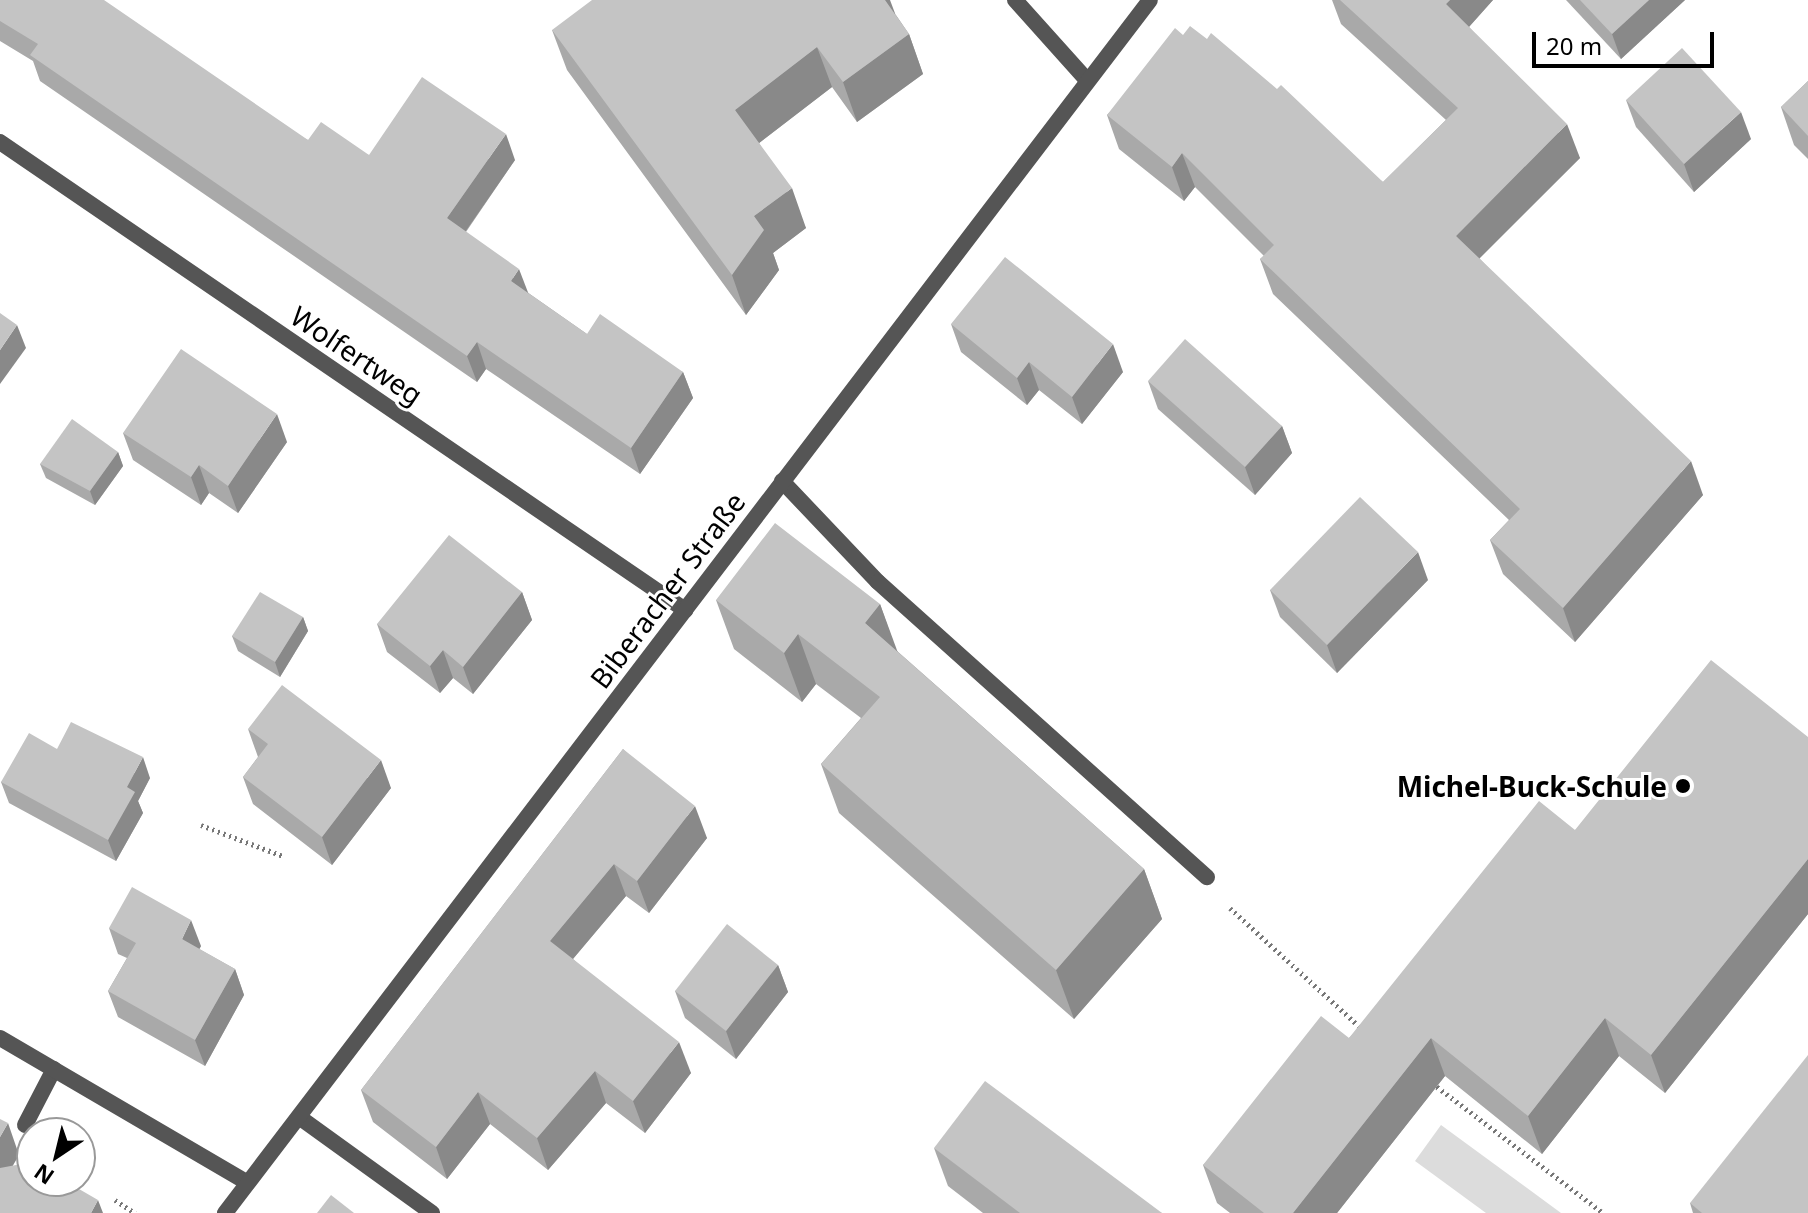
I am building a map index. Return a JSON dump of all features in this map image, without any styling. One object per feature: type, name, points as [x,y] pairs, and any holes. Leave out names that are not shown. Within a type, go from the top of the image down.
[{"type":"street","points":[[1015,0],[1085,78]]},
{"type":"street","name":"Biberacher Straße","points":[[225,1213],[685,610],[1085,78],[1150,0]]},
{"type":"street","name":"Wolfertweg","points":[[0,142],[685,610]]},
{"type":"street","points":[[782,481],[878,582],[1207,877]]},
{"type":"street","points":[[0,1038],[248,1183]]},
{"type":"street","points":[[29,1117],[54,1069]]},
{"type":"street","points":[[299,1117],[432,1213]]},
{"type":"path","points":[[201,825],[283,856]]},
{"type":"path","points":[[1207,877],[1234,913],[1371,1037]]},
{"type":"path","points":[[1420,1074],[1603,1213]]},
{"type":"path","points":[[115,1200],[135,1213]]},
{"type":"shaded area","points":[[1441,1125],[1561,1213],[1486,1213],[1415,1161]]},
{"type":"building","points":[[0,0],[104,0],[308,140],[321,122],[369,155],[422,77],[506,134],[447,218],[519,269],[511,281],[587,334],[600,314],[683,372],[631,448],[477,342],[467,356],[30,55],[38,44],[0,21]]},
{"type":"building","points":[[592,0],[885,0],[909,34],[843,82],[817,47],[735,110],[792,188],[754,216],[764,230],[732,275],[552,30]]},
{"type":"building","points":[[1340,0],[1450,0],[1446,4],[1567,124],[1456,236],[1691,461],[1563,608],[1490,540],[1520,509],[1260,259],[1274,245],[1182,153],[1172,167],[1107,115],[1175,28],[1183,35],[1190,26],[1207,39],[1211,33],[1277,89],[1281,85],[1383,182],[1458,108]]},
{"type":"building","points":[[1580,0],[1649,0],[1612,34]]},
{"type":"building","points":[[1682,48],[1741,112],[1684,164],[1626,100]]},
{"type":"building","points":[[1808,81],[1808,136],[1781,107]]},
{"type":"building","points":[[1005,257],[1113,344],[1072,397],[1029,362],[1017,378],[951,324]]},
{"type":"building","points":[[0,313],[17,325],[0,350]]},
{"type":"building","points":[[1185,339],[1282,426],[1245,467],[1148,381]]},
{"type":"building","points":[[181,349],[277,414],[228,486],[199,465],[191,477],[123,433]]},
{"type":"building","points":[[72,419],[118,452],[90,491],[40,464]]},
{"type":"building","points":[[1360,497],[1418,552],[1327,645],[1270,590]]},
{"type":"building","points":[[775,523],[880,604],[865,623],[1144,869],[1056,970],[821,764],[880,697],[798,634],[784,653],[716,600]]},
{"type":"building","points":[[449,535],[522,592],[463,667],[443,650],[430,666],[377,624]]},
{"type":"building","points":[[260,592],[303,617],[275,662],[232,636]]},
{"type":"building","points":[[1711,660],[1808,737],[1808,859],[1651,1055],[1605,1018],[1528,1116],[1431,1038],[1293,1213],[1264,1213],[1203,1165],[1321,1016],[1349,1038],[1539,801],[1575,830]]},
{"type":"building","points":[[282,685],[381,760],[322,837],[243,777],[268,744],[248,729]]},
{"type":"building","points":[[71,722],[143,757],[127,787],[135,792],[108,840],[1,782],[29,733],[57,749]]},
{"type":"building","points":[[623,749],[695,806],[637,881],[614,864],[550,941],[679,1042],[633,1101],[595,1071],[537,1138],[478,1092],[436,1147],[361,1090]]},
{"type":"building","points":[[132,887],[191,920],[182,939],[235,969],[195,1040],[108,991],[136,943],[109,928]]},
{"type":"building","points":[[727,924],[778,965],[726,1031],[675,991]]},
{"type":"building","points":[[1808,1055],[1808,1213],[1702,1213],[1690,1203]]},
{"type":"building","points":[[985,1081],[1162,1213],[1020,1213],[934,1148]]},
{"type":"building","points":[[0,1119],[8,1123],[0,1137]]},
{"type":"building","points":[[16,1165],[16,1197],[93,1197],[98,1200],[91,1213],[0,1213],[0,1168]]},
{"type":"building","points":[[331,1195],[354,1213],[317,1213]]},
{"type":"place","name":"Michel-Buck-Schule","points":[[1683,786]]}]
